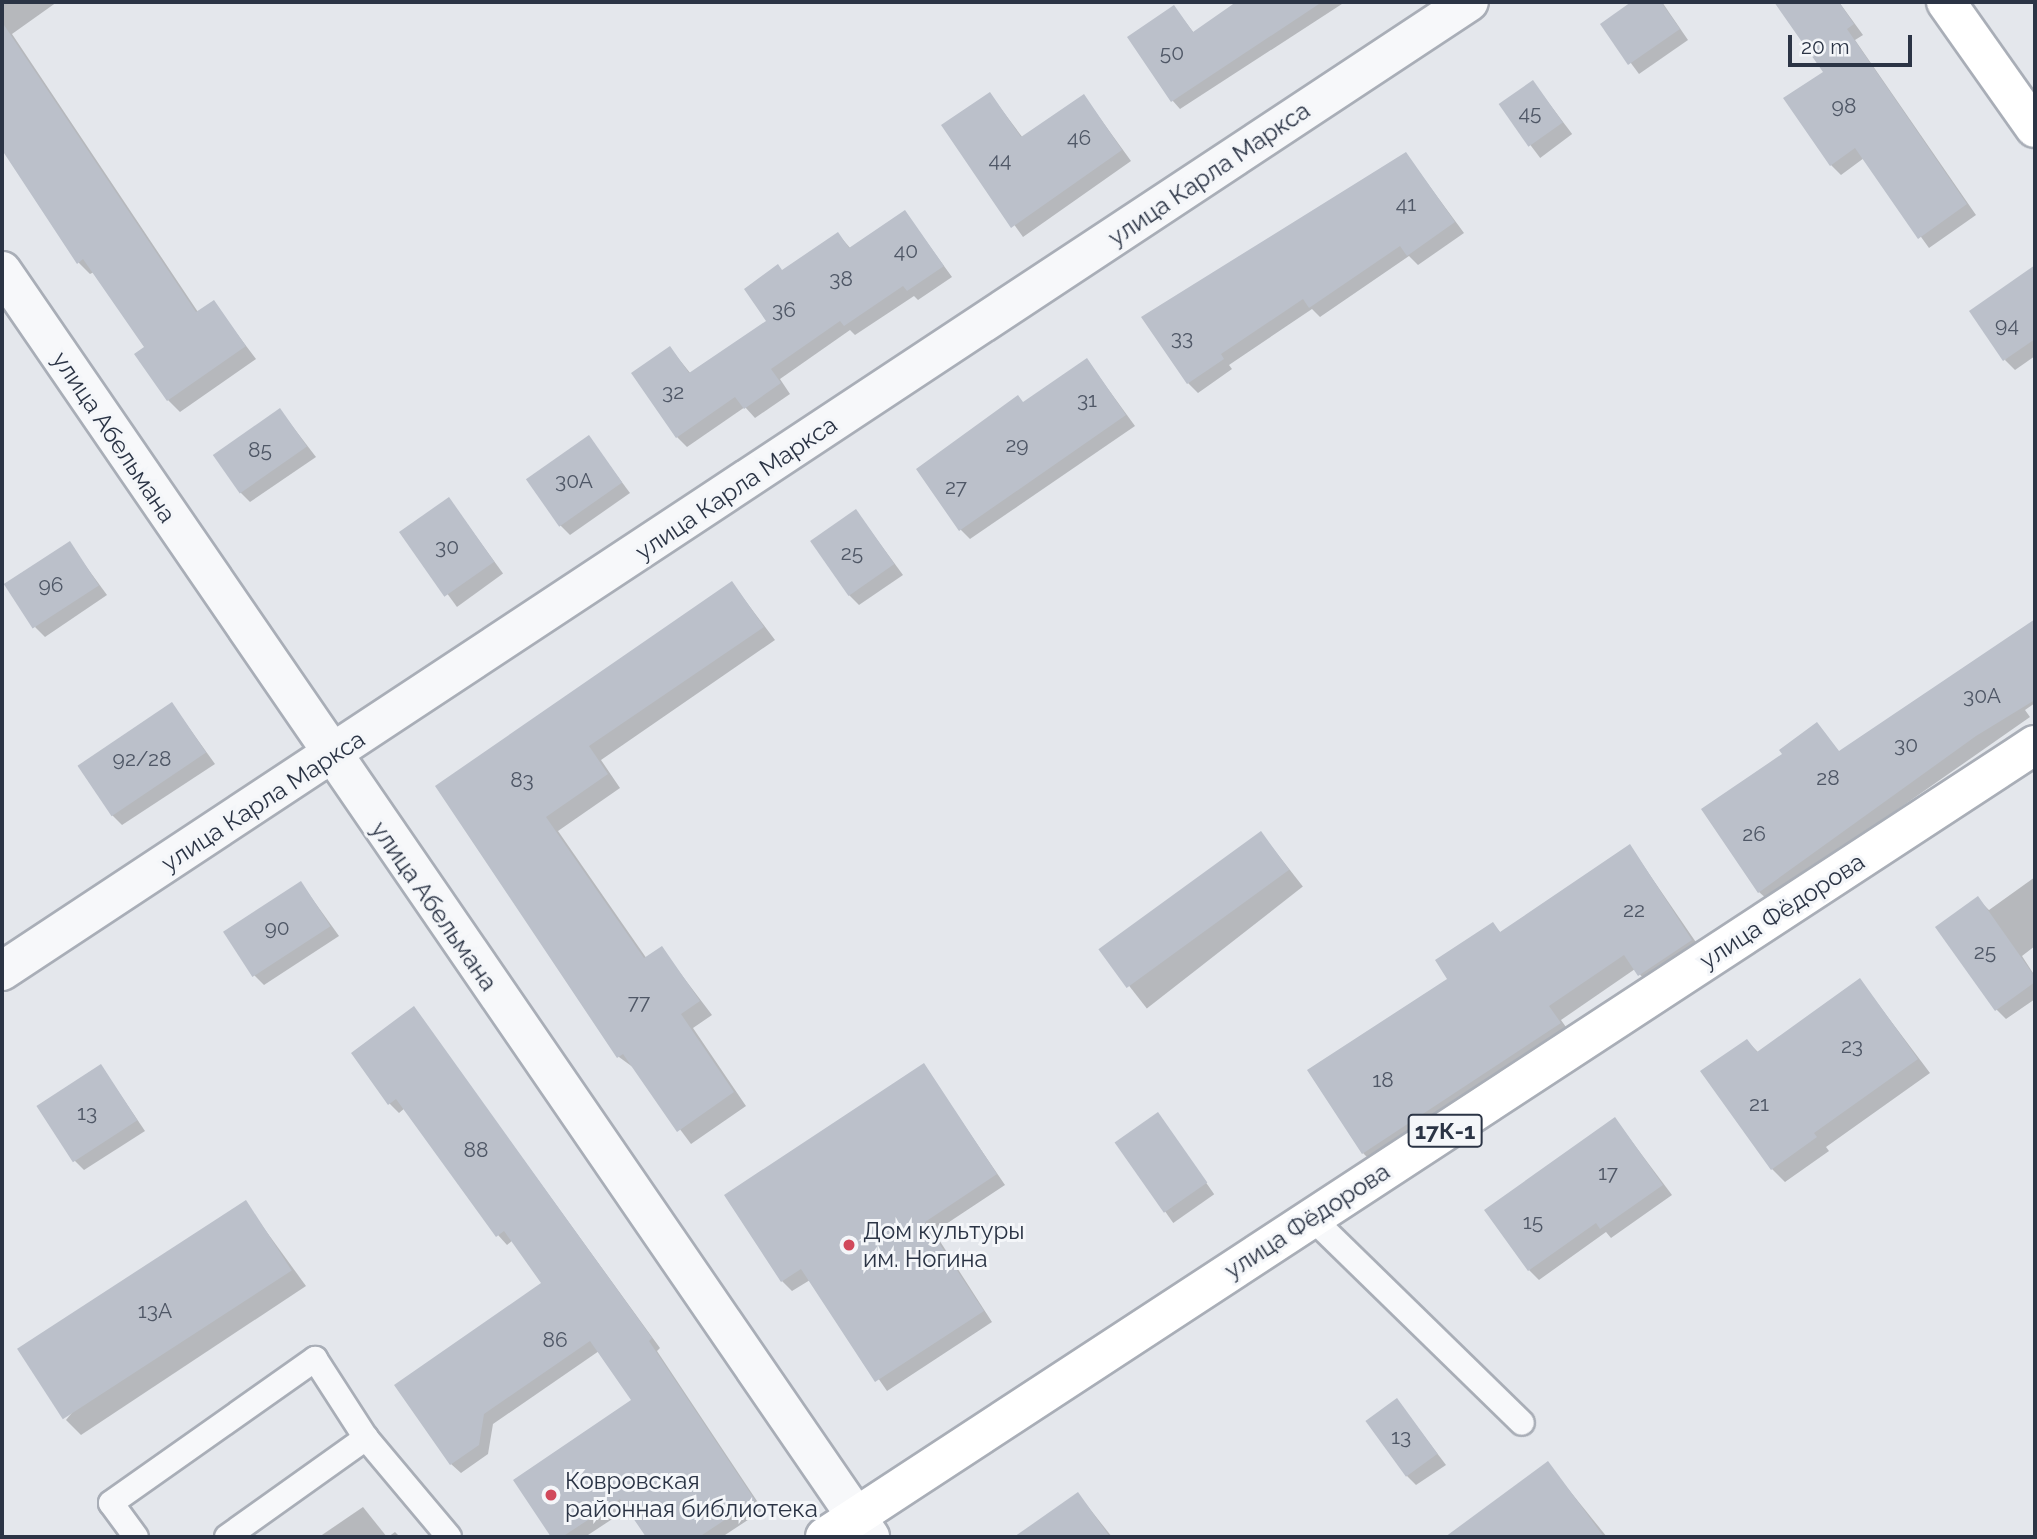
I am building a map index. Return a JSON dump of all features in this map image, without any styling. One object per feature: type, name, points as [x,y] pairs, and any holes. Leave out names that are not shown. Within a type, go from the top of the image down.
[{"type":"main road","points":[[1945,2],[2035,128]]},
{"type":"main road","name":"улица Фёдорова","points":[[850,1530],[1312,1218],[2035,745]]},
{"type":"street","name":"улица Карла Маркса","points":[[2,971],[331,757],[1469,2]]},
{"type":"street","name":"улица Абельмана","points":[[2,271],[850,1530]]},
{"type":"lane","points":[[1312,1218],[1522,1423]]},
{"type":"lane","points":[[136,1537],[111,1503],[315,1359],[366,1438],[449,1537]]},
{"type":"lane","points":[[226,1537],[366,1438]]},
{"type":"building","points":[[1236,2],[1322,2],[1171,102],[1127,37],[1174,5],[1193,32]]},
{"type":"building","points":[[1631,2],[1661,2],[1680,29],[1628,65],[1600,24]]},
{"type":"building","points":[[1774,2],[1839,2],[1854,24],[1847,29],[1967,204],[1918,239],[1855,148],[1830,166],[1783,98],[1823,72]]},
{"type":"building","points":[[2,22],[196,312],[214,300],[246,346],[167,401],[134,354],[144,347],[83,259],[77,264],[2,150]]},
{"type":"building","points":[[1533,80],[1563,123],[1528,147],[1499,104]]},
{"type":"building","points":[[990,92],[1021,137],[1084,94],[1122,150],[1011,228],[941,125]]},
{"type":"building","points":[[1406,152],[1455,222],[1407,256],[1400,246],[1309,308],[1303,299],[1221,354],[1224,359],[1187,384],[1141,317]]},
{"type":"building","points":[[905,210],[944,266],[907,291],[903,286],[844,326],[840,321],[771,369],[781,383],[744,409],[735,397],[676,438],[631,373],[670,346],[689,373],[766,321],[744,289],[778,264],[782,270],[838,232],[849,248]]},
{"type":"building","points":[[2035,265],[2035,339],[2003,361],[1969,311]]},
{"type":"building","points":[[1087,358],[1126,415],[959,531],[916,469],[1018,395],[1023,402]]},
{"type":"building","points":[[280,408],[307,447],[240,494],[213,455]]},
{"type":"building","points":[[589,435],[622,483],[559,527],[526,479]]},
{"type":"building","points":[[449,497],[494,562],[444,597],[399,532]]},
{"type":"building","points":[[856,509],[894,564],[849,596],[810,541]]},
{"type":"building","points":[[70,541],[99,585],[33,628],[4,584]]},
{"type":"building","points":[[732,581],[764,627],[589,746],[608,774],[546,817],[644,958],[662,946],[700,1001],[681,1014],[734,1092],[677,1132],[623,1054],[617,1058],[435,786]]},
{"type":"building","points":[[2035,619],[2035,700],[1976,736],[1758,893],[1701,809],[1782,754],[1779,750],[1817,722],[1839,751]]},
{"type":"building","points":[[172,702],[206,753],[112,816],[77,766]]},
{"type":"building","points":[[1261,831],[1289,870],[1127,988],[1098,949]]},
{"type":"building","points":[[1630,844],[1692,940],[1638,976],[1624,955],[1549,1006],[1561,1023],[1362,1154],[1307,1070],[1447,979],[1435,960],[1493,922],[1500,932]]},
{"type":"building","points":[[301,881],[330,926],[252,977],[223,932]]},
{"type":"building","points":[[1978,896],[2035,977],[2035,982],[1995,1011],[1935,927]]},
{"type":"building","points":[[1860,978],[1918,1059],[1814,1133],[1817,1137],[1771,1170],[1700,1071],[1747,1039],[1757,1052]]},
{"type":"building","points":[[414,1006],[652,1338],[649,1341],[755,1500],[699,1537],[646,1537],[620,1499],[562,1537],[551,1537],[513,1480],[631,1400],[590,1341],[484,1414],[479,1445],[450,1465],[394,1385],[541,1283],[504,1231],[496,1237],[396,1099],[388,1105],[351,1053]]},
{"type":"building","name":"Дом культуры им. Ногина","points":[[924,1063],[997,1174],[925,1222],[984,1311],[875,1382],[801,1269],[781,1282],[724,1195]]},
{"type":"building","points":[[101,1064],[137,1120],[73,1162],[36,1106]]},
{"type":"building","points":[[1158,1112],[1207,1182],[1164,1213],[1115,1142]]},
{"type":"building","points":[[1615,1117],[1663,1185],[1600,1229],[1596,1223],[1528,1271],[1484,1210]]},
{"type":"building","points":[[246,1200],[292,1270],[63,1419],[17,1349]]},
{"type":"building","points":[[1397,1398],[1438,1454],[1406,1477],[1365,1421]]},
{"type":"building","points":[[1548,1461],[1604,1537],[1445,1537]]},
{"type":"building","points":[[1078,1492],[1110,1537],[1014,1537]]},
{"type":"place","name":"Дом культуры им. Ногина","points":[[849,1245]]},
{"type":"place","name":"Ковровская районная библиотека","points":[[551,1495]]}]
